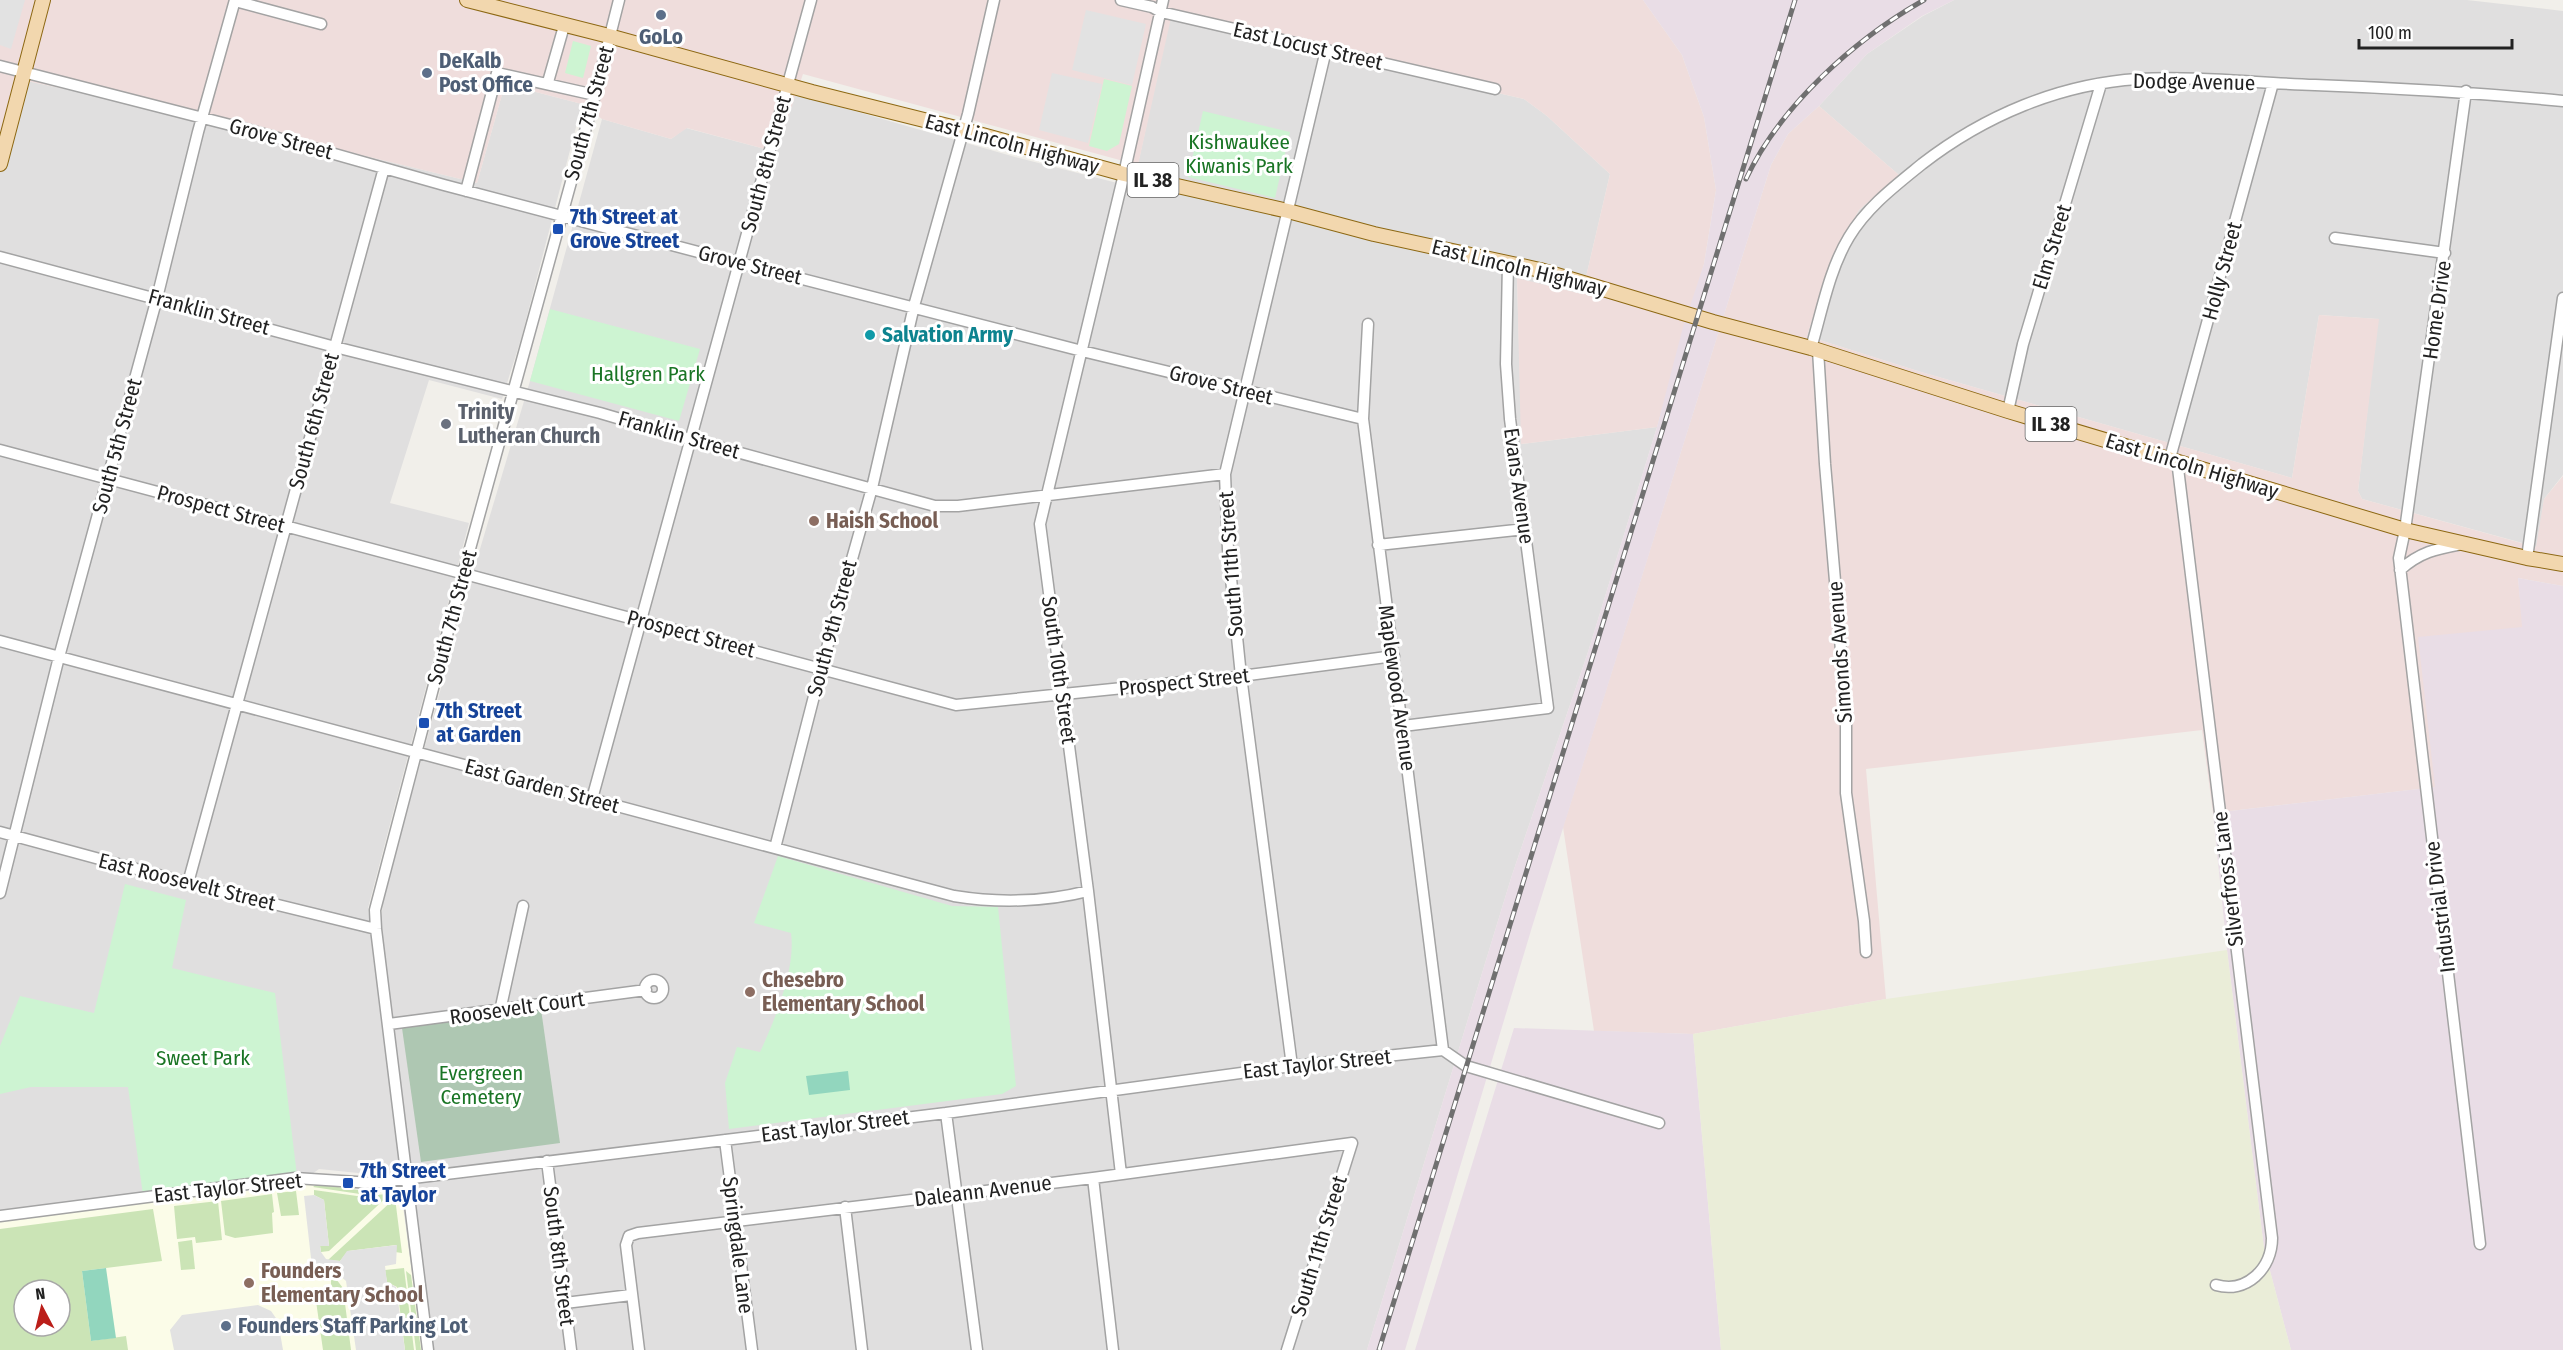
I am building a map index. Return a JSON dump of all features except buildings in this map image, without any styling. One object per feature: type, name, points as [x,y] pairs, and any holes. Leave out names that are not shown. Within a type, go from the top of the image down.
[{"type":"main road","points":[[0,164],[26,72],[43,0]]},
{"type":"main road","name":"East Lincoln Highway","points":[[467,0],[1124,174],[1288,211],[1374,234],[1508,262],[1814,349],[2008,411],[2405,530],[2563,564]]},
{"type":"street","name":"South 7th Street","points":[[428,1350],[375,910],[463,574],[619,0]]},
{"type":"street","name":"South 8th Street","points":[[592,799],[811,0]]},
{"type":"street","name":"South 9th Street","points":[[775,848],[821,669],[872,488],[914,306],[964,130],[994,0]]},
{"type":"street","name":"East Locust Street","points":[[1121,0],[1152,7],[1161,12],[1495,89]]},
{"type":"street","name":"South 10th Street","points":[[1121,1174],[1088,891],[1040,524],[1163,0]]},
{"type":"street","points":[[235,1],[321,24]]},
{"type":"street","name":"South 5th Street","points":[[0,893],[59,657],[235,1]]},
{"type":"street","points":[[548,82],[564,26]]},
{"type":"street","name":"South 11th Street","points":[[1292,1066],[1241,676],[1228,549],[1225,474],[1326,50]]},
{"type":"street","name":"Grove Street","points":[[0,66],[203,120],[246,129],[466,191],[740,263],[1082,351],[1363,419]]},
{"type":"street","points":[[466,191],[497,73],[548,82],[595,95]]},
{"type":"street","name":"Dodge Avenue","points":[[1814,349],[1835,264],[1858,223],[1880,200],[1943,148],[1992,118],[2064,92],[2101,84],[2158,79],[2466,91],[2563,101]]},
{"type":"street","name":"Holly Street","points":[[2173,459],[2273,83]]},
{"type":"street","name":"Elm Street","points":[[2008,411],[2023,344],[2101,84]]},
{"type":"street","name":"Home Drive","points":[[2405,530],[2466,91]]},
{"type":"street","name":"South 6th Street","points":[[188,882],[384,168]]},
{"type":"street","points":[[2335,238],[2445,253]]},
{"type":"street","name":"Franklin Street","points":[[0,257],[335,347],[514,391],[925,504],[946,507],[1225,474]]},
{"type":"street","name":"Evans Avenue","points":[[1403,726],[1548,708],[1526,529],[1509,419],[1506,364],[1508,262]]},
{"type":"street","points":[[2527,558],[2563,298]]},
{"type":"street","name":"Maplewood Avenue","points":[[1368,324],[1363,419],[1443,1050]]},
{"type":"street","name":"Simonds Avenue","points":[[1814,349],[1846,709],[1846,793],[1864,921],[1866,952]]},
{"type":"street","name":"Prospect Street","points":[[0,450],[956,705],[1241,676],[1394,656]]},
{"type":"street","name":"Silverfross Lane","points":[[2173,459],[2272,1238],[2272,1248],[2259,1273],[2241,1286],[2216,1284]]},
{"type":"street","points":[[1378,545],[1526,529]]},
{"type":"street","name":"Industrial Drive","points":[[2405,530],[2398,558],[2480,1244]]},
{"type":"street","points":[[2400,570],[2414,557],[2434,549],[2464,543]]},
{"type":"street","name":"East Garden Street","points":[[0,641],[933,891],[985,901],[1088,891]]},
{"type":"street","name":"East Roosevelt Street","points":[[0,832],[376,929]]},
{"type":"street","points":[[500,1011],[523,906]]},
{"type":"street","name":"Roosevelt Court","points":[[389,1024],[645,990]]},
{"type":"street","points":[[1443,1050],[1466,1066],[1659,1123]]},
{"type":"street","name":"East Taylor Street","points":[[0,1216],[295,1178],[372,1183],[407,1179],[946,1113],[1292,1066],[1443,1050]]},
{"type":"street","points":[[946,1113],[977,1350]]},
{"type":"street","name":"Springdale Lane","points":[[725,1140],[752,1350]]},
{"type":"street","name":"South 11th Street","points":[[1287,1350],[1352,1143]]},
{"type":"street","name":"Daleann Avenue","points":[[632,1295],[626,1250],[627,1240],[638,1233],[1093,1178],[1352,1143]]},
{"type":"street","name":"South 8th Street","points":[[547,1161],[571,1350]]},
{"type":"street","points":[[1093,1178],[1113,1350]]},
{"type":"street","points":[[844,1208],[862,1350]]},
{"type":"street","points":[[566,1303],[632,1295],[639,1350]]},
{"type":"shaded area","points":[[0,0],[1643,0],[1682,55],[1704,117],[1716,190],[1704,264],[1657,427],[1521,444],[1517,278],[1582,294],[1610,174],[1547,116],[1524,99],[1171,18],[1138,165],[803,74],[776,152],[687,128],[671,139],[602,119],[582,104],[505,84],[477,183],[229,123],[17,79],[0,142]]},
{"type":"shaded area","points":[[0,0],[25,0],[11,49],[0,45]]},
{"type":"shaded area","points":[[1643,0],[1954,0],[1922,16],[1867,54],[1819,106],[1788,134],[1771,165],[1532,927],[1405,1350],[1367,1350],[1512,875],[1588,652],[1657,427],[1683,327],[1704,264],[1716,190],[1704,117],[1682,55]]},
{"type":"shaded area","points":[[1954,0],[2467,0],[2563,11],[2563,475],[2544,499],[2537,547],[2362,499],[2358,491],[2378,319],[2319,315],[2292,478],[1921,372],[1807,336],[1832,259],[1859,210],[1899,175],[1819,106],[1867,54],[1923,16]]},
{"type":"shaded area","points":[[1086,10],[1146,24],[1132,85],[1072,70]]},
{"type":"shaded area","points":[[1170,18],[1524,99],[1547,116],[1610,174],[1582,294],[1517,279],[1522,444],[1657,427],[1588,652],[1512,875],[1367,1350],[421,1350],[397,1161],[395,1169],[368,1174],[319,1169],[298,1184],[0,1220],[0,142],[17,79],[229,123],[477,183],[505,84],[582,104],[521,339],[502,399],[429,380],[390,503],[469,523],[368,908],[375,970],[384,895],[602,119],[671,139],[686,128],[776,152],[795,94],[1015,157],[1133,187]]},
{"type":"shaded area","points":[[1052,73],[1102,84],[1088,143],[1039,130]]},
{"type":"shaded area","points":[[1819,106],[1899,175],[1859,210],[1832,259],[1807,336],[1921,372],[2292,478],[2319,315],[2379,319],[2358,491],[2362,499],[2536,547],[2544,499],[2563,476],[2563,586],[2518,578],[2523,627],[2436,787],[2213,813],[2202,730],[1866,769],[1886,999],[1693,1034],[1594,1031],[1563,827],[1771,165],[1788,134]]},
{"type":"shaded area","points":[[2518,578],[2563,586],[2563,1350],[2291,1350],[2264,1248],[2227,950],[2213,813],[2435,787],[2418,637],[2522,627]]},
{"type":"shaded area","points":[[2227,950],[2264,1248],[2291,1350],[1721,1350],[1693,1034],[1886,999]]},
{"type":"shaded area","points":[[1514,1028],[1693,1034],[1721,1350],[1415,1350]]},
{"type":"shaded area","points":[[315,1183],[358,1190],[397,1187],[401,1191],[422,1350],[0,1350],[0,1220]]},
{"type":"shaded area","points":[[314,1195],[324,1200],[329,1246],[320,1246],[326,1259],[340,1261],[347,1251],[397,1245],[396,1264],[385,1266],[387,1282],[396,1287],[405,1350],[356,1350],[346,1281],[338,1274],[320,1273],[312,1267],[304,1196]]},
{"type":"shaded area","name":"Founders Staff Parking Lot","points":[[258,1305],[271,1311],[278,1321],[283,1350],[174,1350],[170,1330],[182,1315]]},
{"type":"green space","points":[[573,41],[591,46],[583,78],[565,73]]},
{"type":"green space","points":[[1104,79],[1132,86],[1119,144],[1107,151],[1089,146]]},
{"type":"green space","name":"Kishwaukee Kiwanis Park","points":[[1203,111],[1290,132],[1275,198],[1188,177]]},
{"type":"green space","name":"Hallgren Park","points":[[550,309],[700,349],[679,421],[530,381]]},
{"type":"green space","points":[[778,856],[952,906],[998,907],[1016,1086],[1002,1094],[729,1129],[725,1083],[737,1047],[760,1052],[778,1010],[790,962],[791,933],[754,923]]},
{"type":"green space","name":"Sweet Park","points":[[125,884],[186,900],[172,968],[275,993],[298,1184],[144,1202],[128,1087],[31,1087],[0,1094],[0,1046],[20,996],[94,1013]]},
{"type":"green space","name":"Evergreen Cemetery","points":[[541,1009],[560,1143],[421,1162],[402,1028]]},
{"type":"green space","points":[[848,1071],[850,1090],[809,1095],[806,1076]]},
{"type":"green space","points":[[317,1184],[358,1190],[393,1187],[394,1191],[360,1194],[313,1187]]},
{"type":"green space","points":[[314,1190],[357,1196],[390,1194],[329,1251],[321,1252],[320,1245],[329,1246],[324,1200],[314,1195]]},
{"type":"green space","points":[[296,1191],[299,1215],[281,1216],[277,1193]]},
{"type":"green space","points":[[272,1194],[273,1233],[235,1238],[225,1235],[221,1201]]},
{"type":"green space","points":[[395,1198],[402,1253],[395,1252],[396,1245],[348,1251],[340,1261],[328,1260]]},
{"type":"green space","points":[[218,1201],[222,1240],[196,1243],[195,1237],[177,1239],[174,1206]]},
{"type":"green space","points":[[153,1209],[162,1261],[82,1271],[91,1341],[126,1336],[128,1350],[0,1350],[0,1229]]},
{"type":"green space","points":[[192,1240],[195,1269],[181,1270],[178,1242]]},
{"type":"green space","points":[[106,1268],[116,1338],[91,1341],[82,1271]]},
{"type":"green space","points":[[404,1268],[414,1350],[405,1350],[397,1287],[387,1282],[385,1270]]},
{"type":"green space","points":[[406,1271],[411,1275],[421,1350],[416,1350]]},
{"type":"green space","points":[[327,1278],[336,1279],[343,1288],[351,1350],[323,1350],[316,1301],[331,1299],[331,1279]]},
{"type":"railway","points":[[1379,1350],[1795,0]]},
{"type":"railway","points":[[1746,179],[1778,126],[1822,77],[1872,34],[1924,0]]},
{"type":"place","name":"GoLo","points":[[661,15]]},
{"type":"place","name":"DeKalb Post Office","points":[[427,73]]},
{"type":"place","name":"7th Street at Grove Street","points":[[558,229]]},
{"type":"place","name":"Salvation Army","points":[[870,335]]},
{"type":"place","name":"Trinity Lutheran Church","points":[[446,424]]},
{"type":"place","name":"Haish School","points":[[814,521]]},
{"type":"place","name":"7th Street at Garden","points":[[424,723]]},
{"type":"place","name":"Chesebro Elementary School","points":[[750,992]]},
{"type":"place","name":"7th Street at Taylor","points":[[348,1183]]},
{"type":"place","name":"Founders Elementary School","points":[[249,1283]]},
{"type":"place","name":"Founders Staff Parking Lot","points":[[226,1326]]}]
